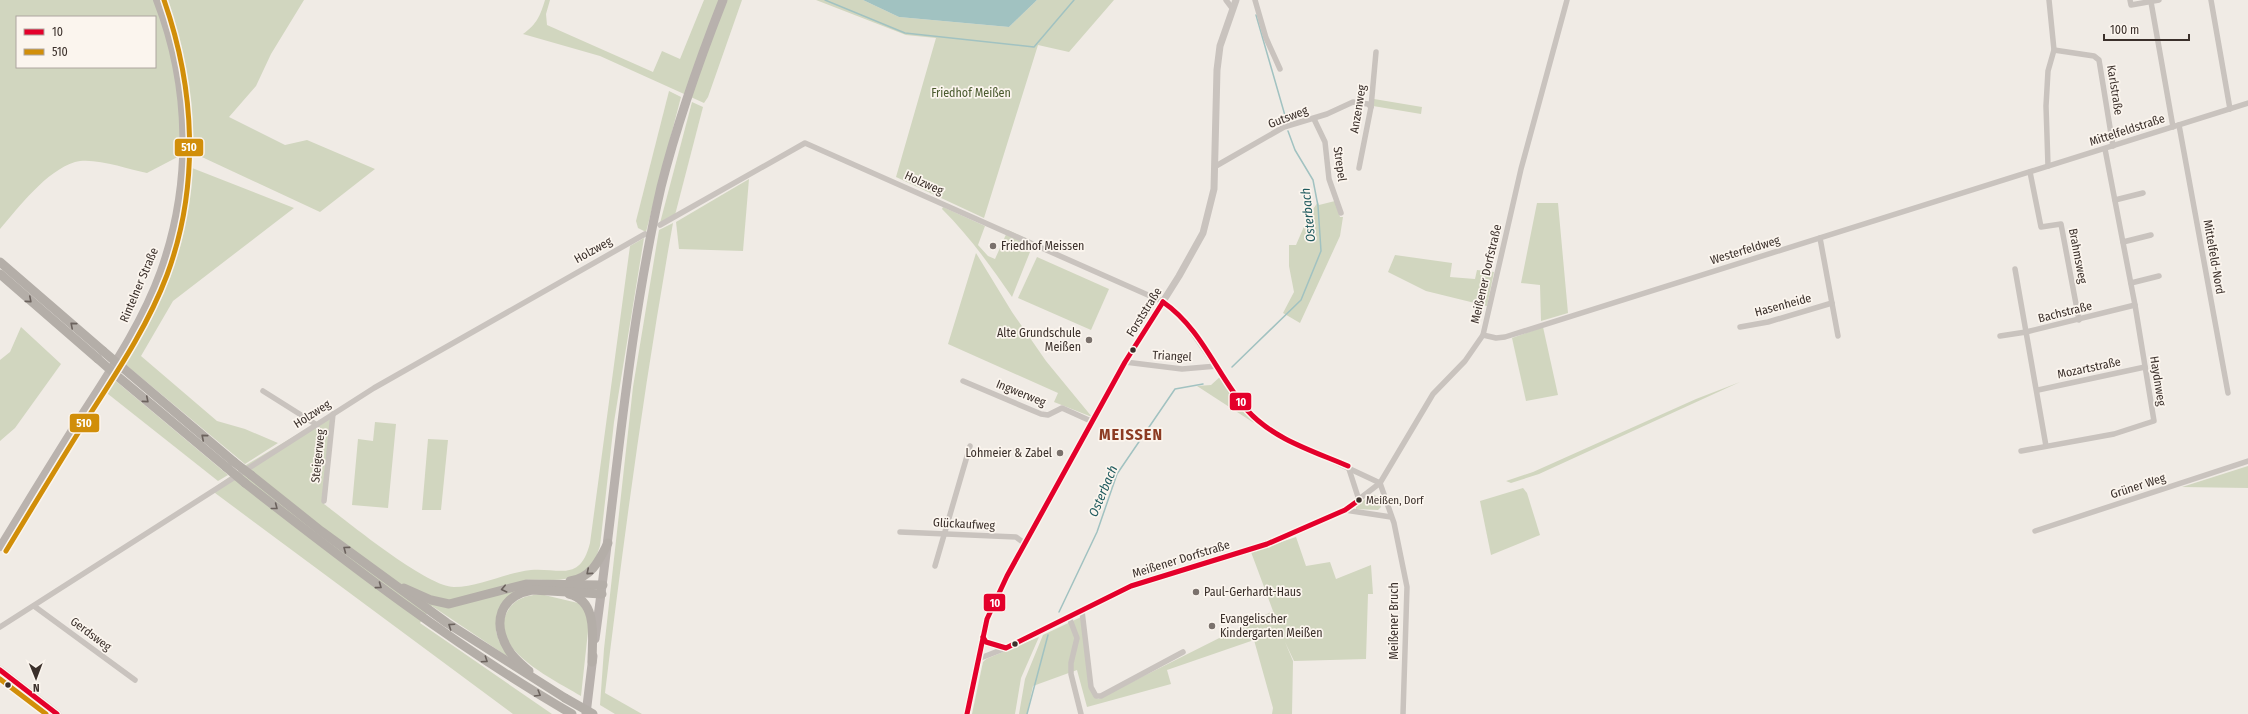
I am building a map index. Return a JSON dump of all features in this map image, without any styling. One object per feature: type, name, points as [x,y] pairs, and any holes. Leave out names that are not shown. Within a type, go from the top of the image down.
[{"type":"highway","points":[[0,262],[100,355],[116,375],[226,468],[397,599],[512,678],[572,714]]},
{"type":"highway","points":[[0,274],[100,355],[123,368],[234,462],[388,581],[505,662],[593,714]]},
{"type":"highway","points":[[544,684],[508,650],[499,627],[501,614],[506,602],[514,596],[532,590],[557,587],[576,580],[589,573],[599,562],[608,543]]},
{"type":"highway","points":[[388,581],[431,600],[448,604],[519,586],[602,590]]},
{"type":"highway","points":[[557,587],[580,598],[590,611],[592,662]]},
{"type":"main road","name":"Rintelner Straße","points":[[0,547],[137,324],[160,273],[168,250],[181,189],[183,117],[178,73],[171,43],[157,0]]},
{"type":"main road","points":[[586,714],[638,308],[662,186],[684,106],[723,0]]},
{"type":"main road","points":[[0,670],[57,714]]},
{"type":"street","points":[[1226,0],[1232,8]]},
{"type":"street","name":"Forststraße","points":[[978,658],[987,619],[1024,543],[1126,362],[1203,233],[1212,203],[1216,166],[1217,70],[1220,46],[1236,0]]},
{"type":"street","points":[[1255,0],[1266,38],[1280,69]]},
{"type":"street","name":"Meißener Dorfstraße","points":[[978,658],[1006,648],[1131,586],[1266,544],[1345,510],[1380,483],[1433,394],[1465,360],[1483,335],[1521,169],[1567,0]]},
{"type":"street","points":[[2048,166],[2046,106],[2048,71],[2054,50],[2049,0]]},
{"type":"street","points":[[2130,0],[2131,5],[2159,0]]},
{"type":"street","points":[[2211,0],[2230,109]]},
{"type":"street","name":"Mittelfeld-Nord","points":[[2151,2],[2228,393]]},
{"type":"street","name":"Karlstraße","points":[[2054,50],[2094,56],[2099,60],[2113,146]]},
{"type":"street","name":"Anzenweg","points":[[1359,168],[1371,107],[1376,52]]},
{"type":"street","name":"Gutsweg","points":[[1216,166],[1284,127],[1314,118],[1353,102],[1368,104],[1371,107]]},
{"type":"street","name":"Mittelfeldstraße","points":[[2013,177],[2248,103]]},
{"type":"street","name":"Strepel","points":[[1314,118],[1325,142],[1329,179],[1341,213]]},
{"type":"street","name":"Holzweg","points":[[660,225],[804,143],[1163,302]]},
{"type":"street","name":"Haydnweg","points":[[2021,451],[2114,434],[2154,421],[2135,305],[2105,149]]},
{"type":"street","name":"Brahmsweg","points":[[2030,172],[2041,227],[2061,224],[2079,320]]},
{"type":"street","name":"Westerfeldweg","points":[[1483,335],[1496,338],[1505,337],[2013,177]]},
{"type":"street","points":[[2115,200],[2143,193]]},
{"type":"street","name":"Holzweg","points":[[0,627],[317,424],[437,350],[645,234]]},
{"type":"street","points":[[2123,242],[2151,235]]},
{"type":"street","points":[[1820,238],[1838,336]]},
{"type":"street","points":[[2015,269],[2038,390],[2046,446]]},
{"type":"street","points":[[2131,283],[2159,276]]},
{"type":"street","points":[[1163,302],[1183,319],[1217,366],[1239,400],[1258,421],[1286,439],[1348,466],[1380,483]]},
{"type":"street","name":"Hasenheide","points":[[1740,327],[1768,322],[1832,303]]},
{"type":"street","name":"Bachstraße","points":[[2000,336],[2026,332],[2079,320],[2135,305]]},
{"type":"street","name":"Triangel","points":[[1126,362],[1182,369],[1217,366]]},
{"type":"street","name":"Mozartstraße","points":[[2038,390],[2145,367]]},
{"type":"street","name":"Ingwerweg","points":[[963,381],[1041,414],[1048,415],[1062,408],[1093,422]]},
{"type":"street","points":[[263,391],[317,424]]},
{"type":"street","name":"Steigerweg","points":[[324,501],[333,414]]},
{"type":"street","points":[[935,566],[970,446]]},
{"type":"street","name":"Grüner Weg","points":[[2035,531],[2248,461]]},
{"type":"street","points":[[1348,466],[1359,500]]},
{"type":"street","name":"Meißener Bruch","points":[[1380,483],[1391,517],[1407,587],[1404,714]]},
{"type":"street","points":[[1345,510],[1391,517]]},
{"type":"street","name":"Glückaufweg","points":[[900,532],[1016,537],[1024,543]]},
{"type":"street","name":"Gerdsweg","points":[[34,606],[135,680]]},
{"type":"street","points":[[1082,611],[1091,687],[1096,696],[1101,696],[1183,652]]},
{"type":"street","points":[[1069,617],[1077,638],[1071,663],[1071,674],[1081,714]]},
{"type":"street","points":[[983,637],[986,642],[1006,648]]},
{"type":"street","points":[[967,714],[978,658]]},
{"type":"green space","points":[[0,0],[304,0],[271,54],[256,86],[229,117],[285,145],[307,140],[375,169],[320,212],[189,151],[147,173],[101,162],[75,162],[54,173],[24,201],[0,229]]},
{"type":"green space","points":[[545,0],[550,0],[546,14],[547,25],[653,72],[662,51],[680,59],[704,0],[742,0],[708,97],[704,103],[600,56],[523,34],[532,27]]},
{"type":"green space","name":"Friedhof Meißen","points":[[816,0],[863,0],[899,17],[1009,27],[1037,0],[1114,0],[1069,52],[1038,45],[984,218],[896,177],[936,38],[906,35]]},
{"type":"green space","points":[[669,91],[681,97],[646,232],[638,228],[636,221]]},
{"type":"green space","points":[[1374,99],[1422,107],[1421,114],[1373,106]]},
{"type":"green space","points":[[692,102],[703,107],[675,215],[660,223]]},
{"type":"green space","points":[[187,166],[294,208],[173,301],[141,356],[217,421],[245,429],[278,443],[245,464],[125,364],[165,284],[178,245],[189,173]]},
{"type":"green space","points":[[749,179],[743,251],[679,249],[676,222]]},
{"type":"green space","points":[[1335,201],[1340,217],[1343,217],[1340,236],[1300,323],[1283,313],[1294,292],[1289,266],[1289,245],[1296,245],[1309,215],[1318,202],[1319,205]]},
{"type":"green space","points":[[1537,203],[1558,203],[1568,313],[1541,321],[1540,285],[1521,283]]},
{"type":"green space","points":[[943,207],[985,226],[978,245],[988,256],[995,259],[1008,230],[1034,242],[1012,297],[979,251],[942,209]]},
{"type":"green space","points":[[673,223],[653,340],[605,693],[642,714],[615,714],[600,705],[604,649],[633,387],[659,230]]},
{"type":"green space","points":[[644,238],[614,422],[600,546],[596,559],[589,569],[575,577],[558,580],[524,580],[496,631],[499,641],[511,659],[432,606],[420,623],[552,714],[513,714],[211,490],[246,465],[333,413],[324,504],[407,565],[426,577],[442,584],[454,587],[473,585],[531,570],[560,571],[575,568],[581,563],[586,555],[590,543],[630,246]]},
{"type":"green space","points":[[976,253],[1012,312],[1046,361],[1092,417],[1054,402],[1058,393],[948,344]]},
{"type":"green space","points":[[1395,255],[1452,263],[1450,277],[1475,279],[1477,270],[1494,272],[1487,306],[1426,291],[1388,272]]},
{"type":"green space","points":[[1037,257],[1109,289],[1091,330],[1018,298]]},
{"type":"green space","points":[[21,327],[61,364],[15,428],[0,441],[0,360],[10,352]]},
{"type":"green space","points":[[1543,327],[1558,395],[1526,401],[1512,338]]},
{"type":"green space","points":[[1221,376],[1254,423],[1197,386],[1211,385]]},
{"type":"green space","points":[[111,377],[228,475],[218,481],[103,390]]},
{"type":"green space","points":[[1740,382],[1539,474],[1511,483],[1506,481],[1533,472],[1696,399]]},
{"type":"green space","points":[[375,422],[396,424],[388,508],[352,505],[358,439],[373,441]]},
{"type":"green space","points":[[428,439],[448,440],[441,510],[422,510]]},
{"type":"green space","points":[[2248,466],[2248,488],[2182,487]]},
{"type":"green space","points":[[1523,488],[1527,493],[1540,535],[1491,555],[1480,501]]},
{"type":"green space","points":[[1372,494],[1380,498],[1381,507],[1378,510],[1356,509],[1356,506]]},
{"type":"green space","points":[[1296,537],[1306,566],[1330,562],[1336,579],[1371,565],[1373,594],[1368,594],[1366,659],[1294,661],[1285,642],[1293,661],[1292,714],[1272,714],[1273,708],[1254,640],[1167,670],[1171,684],[1087,707],[1077,670],[1033,686],[1027,714],[1019,714],[1025,679],[1043,635],[1081,617],[1089,684],[1098,699],[1273,611],[1251,552]]},
{"type":"green space","points":[[540,594],[578,603],[585,609],[589,622],[581,696],[528,663],[516,652],[507,640],[503,627],[506,614],[509,609],[520,599]]},
{"type":"green space","points":[[1039,637],[1021,678],[1015,714],[972,714],[983,662],[986,659]]},
{"type":"water","points":[[863,0],[1037,0],[1009,27],[899,17]]},
{"type":"waterway","points":[[825,0],[905,33],[1034,47],[1074,0]]},
{"type":"waterway","name":"Osterbach","points":[[1256,15],[1286,119]]},
{"type":"waterway","name":"Osterbach","points":[[1232,367],[1301,300],[1321,251],[1318,206],[1313,180],[1295,150],[1288,131]]},
{"type":"waterway","name":"Osterbach","points":[[1059,612],[1097,532],[1117,474],[1175,389],[1203,384]]},
{"type":"waterway","name":"Osterbach","points":[[1027,714],[1048,635]]},
{"type":"transit line","name":"510","points":[[6,551],[119,369],[150,314],[167,275],[178,241],[185,207],[189,172],[190,137],[182,68],[164,0]]},
{"type":"transit line","name":"10","points":[[1163,302],[1177,313],[1188,325],[1199,339],[1236,396],[1257,420],[1281,437],[1348,466]]},
{"type":"transit line","name":"10","points":[[967,714],[987,619],[1007,576],[1125,362],[1163,302]]},
{"type":"transit line","name":"10","points":[[983,637],[986,642],[1006,648],[1131,586],[1267,544],[1345,510],[1359,500]]},
{"type":"transit line","name":"10","points":[[0,670],[57,714]]},
{"type":"transit line","name":"510","points":[[0,679],[46,714]]},
{"type":"place","name":"Friedhof Meissen","points":[[993,246]]},
{"type":"place","name":"Alte Grundschule Meißen","points":[[1089,340]]},
{"type":"place","name":"Lohmeier & Zabel","points":[[1060,453]]},
{"type":"place","name":"Meißen, Dorf","points":[[1359,500]]},
{"type":"place","name":"Paul-Gerhardt-Haus","points":[[1196,592]]},
{"type":"place","name":"Evangelischer Kindergarten Meißen","points":[[1212,626]]},
{"type":"district","name":"MEISSEN","points":[[1131,434]]}]
